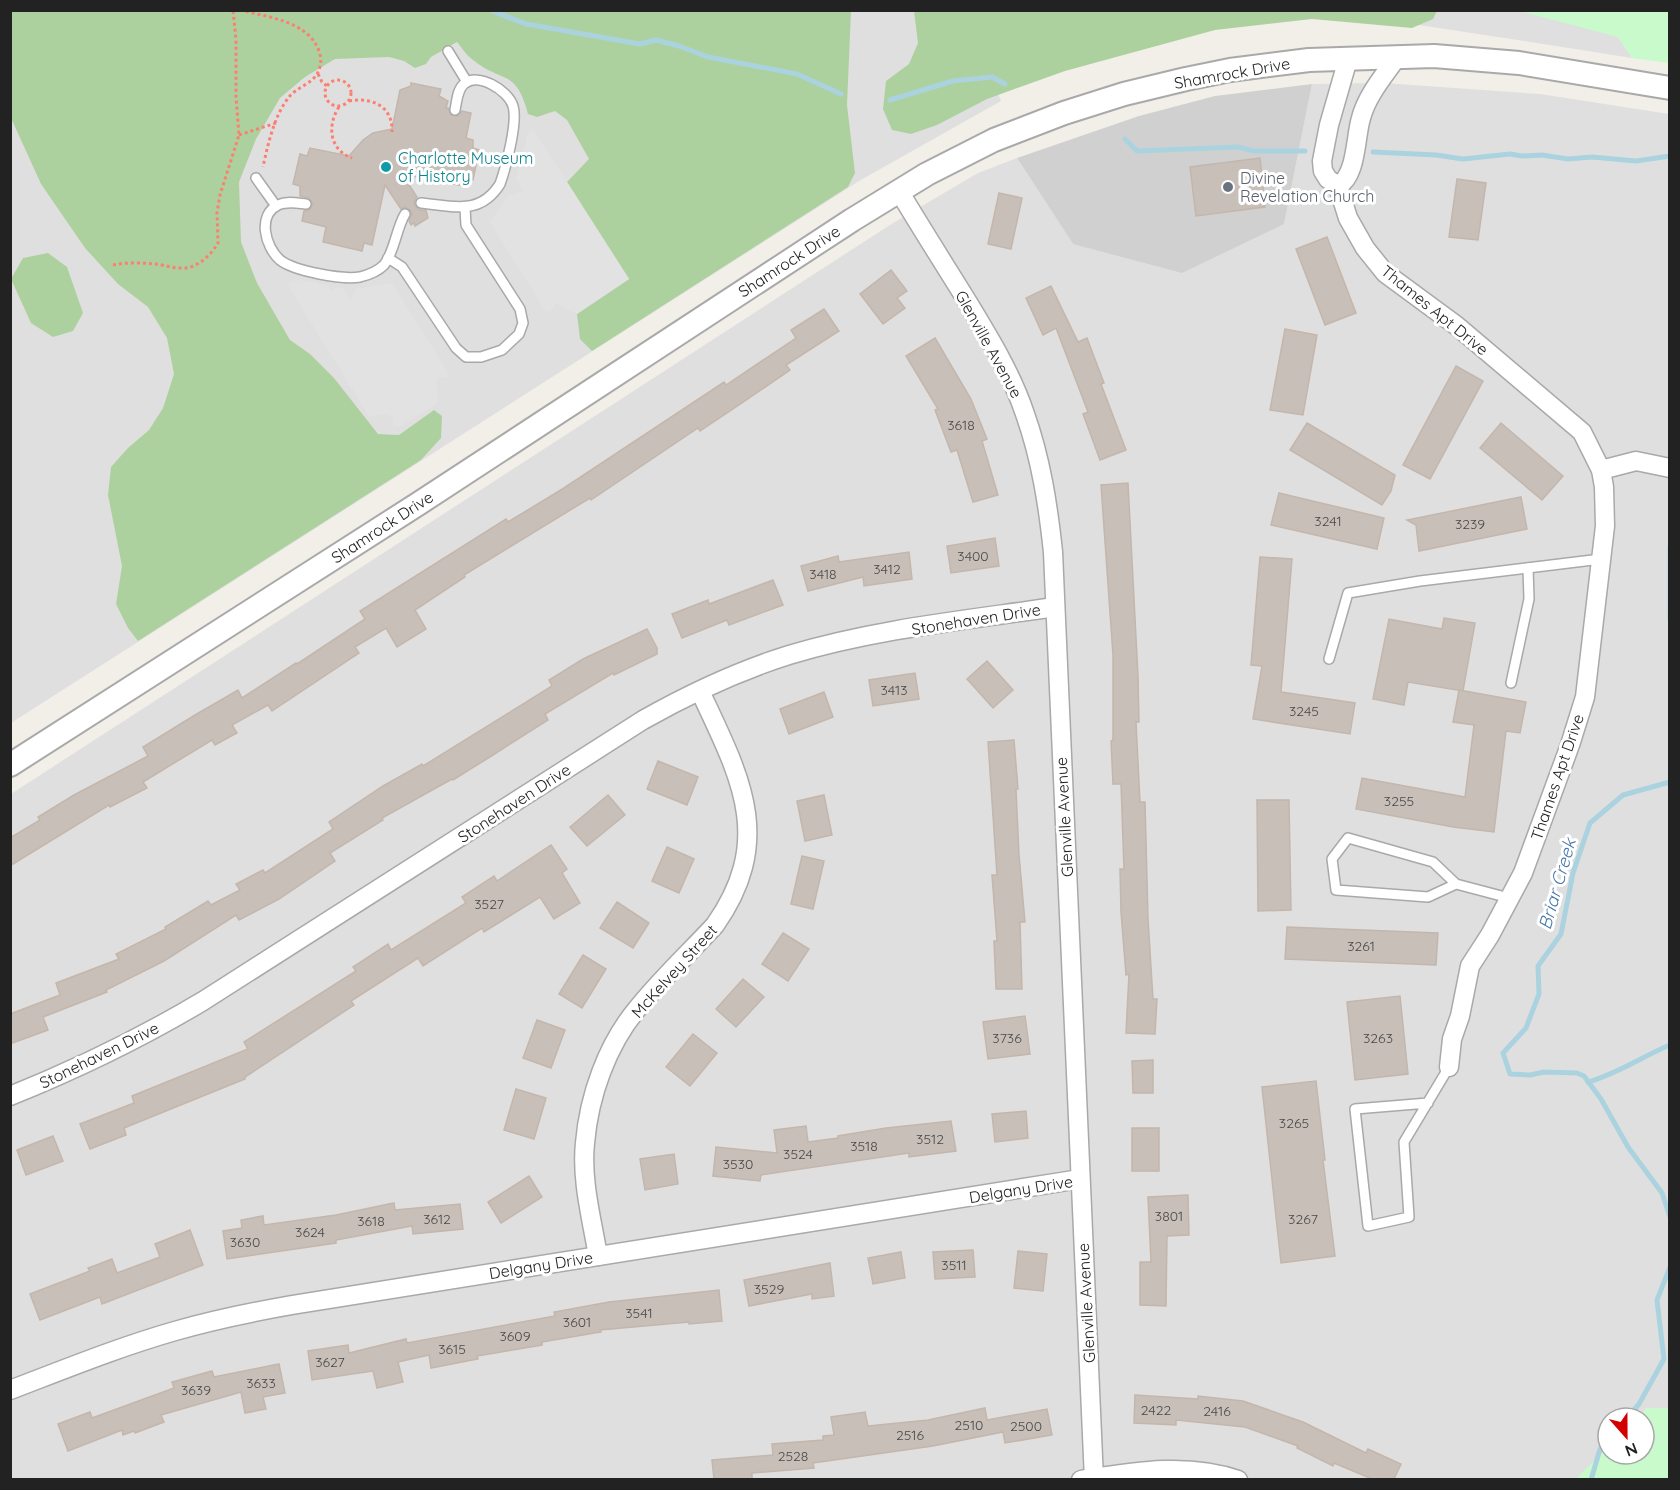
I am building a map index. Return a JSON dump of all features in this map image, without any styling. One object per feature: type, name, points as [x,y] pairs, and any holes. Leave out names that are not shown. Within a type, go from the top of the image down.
[{"type":"street","name":"Shamrock Drive","points":[[10,765],[436,492],[842,226],[927,174],[994,140],[1064,113],[1124,94],[1230,70],[1309,60],[1434,56],[1519,63],[1670,88]]},
{"type":"street","points":[[1338,186],[1345,183],[1352,170],[1355,142],[1367,101],[1397,57]]},
{"type":"street","name":"Thames Apt Drive","points":[[1348,59],[1329,124],[1322,161],[1323,171],[1328,179],[1338,186],[1348,218],[1365,248],[1385,273],[1457,326],[1581,432],[1601,470],[1604,487],[1605,526],[1585,697],[1570,745],[1523,873],[1490,935],[1470,966],[1460,1016],[1452,1039],[1449,1067]]},
{"type":"street","name":"Glenville Avenue","points":[[899,191],[1009,374],[1038,452],[1045,485],[1053,552],[1080,1179],[1090,1479]]},
{"type":"street","points":[[1601,470],[1636,461],[1670,468]]},
{"type":"street","name":"Stonehaven Drive","points":[[10,1096],[69,1072],[193,1007],[643,720],[700,691],[746,670],[818,647],[873,634],[1055,607]]},
{"type":"street","name":"McKelvey Street","points":[[598,1256],[587,1188],[585,1143],[593,1100],[605,1063],[637,1009],[715,925],[725,911],[734,894],[744,864],[749,831],[743,791],[734,763],[700,691]]},
{"type":"street","name":"Delgany Drive","points":[[10,1390],[84,1361],[174,1331],[230,1317],[291,1305],[1080,1179]]},
{"type":"street","points":[[1090,1479],[1159,1470],[1214,1473],[1238,1479]]},
{"type":"lane","points":[[448,51],[467,82]]},
{"type":"lane","points":[[454,110],[459,92],[467,82]]},
{"type":"lane","points":[[421,203],[465,208],[475,206],[495,192],[500,183],[505,169],[514,118],[513,106],[508,96],[499,87],[488,83],[467,82]]},
{"type":"lane","points":[[258,181],[276,206]]},
{"type":"lane","points":[[306,204],[292,203],[276,206],[269,212],[265,221],[266,236],[271,249],[279,259],[290,266],[344,278],[360,277],[383,265],[388,258],[399,224],[405,214]]},
{"type":"lane","points":[[388,258],[402,267],[456,348],[466,357],[481,357],[502,350],[519,334],[523,323],[520,309],[466,225],[465,208]]},
{"type":"lane","points":[[1329,659],[1348,593],[1420,581],[1601,559]]},
{"type":"lane","points":[[1511,682],[1529,599],[1528,568]]},
{"type":"lane","points":[[1456,884],[1428,897],[1336,890],[1332,859],[1348,838],[1433,862],[1456,884],[1509,898]]},
{"type":"lane","points":[[1428,1103],[1355,1109],[1368,1226],[1409,1217],[1404,1142],[1428,1103],[1449,1067]]},
{"type":"path","points":[[113,265],[157,264],[181,268],[196,264],[208,256],[218,243],[217,213],[220,195],[238,135],[233,10]]},
{"type":"path","points":[[240,10],[277,20],[307,33],[320,55],[321,65],[315,77],[289,97],[276,123],[258,181]]},
{"type":"path","points":[[318,72],[319,78],[327,86]]},
{"type":"path","points":[[339,107],[326,99],[325,95],[327,86],[333,81],[345,82],[352,92],[350,101]]},
{"type":"path","points":[[352,158],[339,152],[331,135],[331,124],[339,107],[350,101],[370,100],[377,103],[389,117],[392,132]]},
{"type":"path","points":[[238,135],[276,123]]},
{"type":"shaded area","points":[[11,11],[1244,11],[997,91],[1001,101],[859,181],[11,723]]},
{"type":"shaded area","points":[[1327,11],[1601,11],[1632,58],[1524,41]]},
{"type":"shaded area","points":[[1383,83],[1540,94],[1669,114],[1669,1408],[1596,1406],[1596,1459],[1576,1480],[11,1480],[11,794],[893,223],[978,173],[1017,158],[1073,244],[1284,224],[1312,84]]},
{"type":"shaded area","points":[[1312,84],[1284,224],[1182,273],[1073,244],[1017,158],[1139,116],[1215,96]]},
{"type":"shaded area","points":[[529,130],[535,132],[629,279],[577,314],[556,304],[550,312],[544,309],[490,222],[509,195],[523,191],[516,178]]},
{"type":"shaded area","points":[[301,280],[329,286],[331,291],[337,287],[344,289],[350,299],[356,289],[392,283],[448,372],[447,378],[440,377],[436,381],[438,403],[401,426],[394,426],[393,418],[388,414],[369,416],[291,291],[289,283]]},
{"type":"green space","points":[[914,10],[1437,11],[1433,19],[1412,28],[1312,19],[1215,30],[1065,71],[987,99],[937,125],[911,134],[892,130],[883,109],[886,81],[909,64],[918,43]]},
{"type":"green space","points":[[10,11],[851,11],[847,105],[855,173],[848,187],[592,351],[580,339],[577,314],[629,279],[567,182],[589,159],[567,120],[555,111],[537,117],[528,114],[519,90],[513,83],[473,60],[457,42],[431,57],[426,64],[415,68],[404,61],[389,57],[335,59],[305,77],[280,98],[256,139],[239,182],[241,242],[257,283],[290,340],[310,354],[334,378],[378,434],[399,435],[434,410],[442,416],[441,438],[421,460],[138,641],[128,628],[116,604],[122,566],[108,495],[111,467],[149,430],[163,408],[174,374],[167,338],[148,307],[118,284],[85,248],[41,184],[11,118]]},
{"type":"green space","points":[[1519,11],[1669,11],[1669,63],[1632,58],[1618,37]]},
{"type":"green space","points":[[48,253],[67,267],[83,313],[73,331],[53,337],[31,323],[11,279],[23,258]]},
{"type":"green space","points":[[1656,1408],[1669,1408],[1669,1479],[1576,1479],[1596,1459],[1596,1466],[1656,1466]]},
{"type":"building","name":"Charlotte Museum of History","points":[[411,83],[441,89],[439,96],[448,101],[446,108],[451,115],[458,116],[462,111],[471,113],[466,138],[473,140],[473,148],[479,150],[473,180],[465,180],[463,186],[402,174],[417,197],[414,202],[415,206],[420,210],[426,210],[428,218],[415,226],[414,223],[411,225],[410,210],[405,207],[401,209],[385,185],[372,245],[364,243],[362,251],[323,242],[326,227],[302,221],[304,211],[309,210],[313,204],[309,198],[300,196],[300,186],[293,184],[300,154],[307,156],[310,148],[349,156],[363,140],[373,133],[392,129],[400,90],[411,86]]},
{"type":"building","name":"Divine Revelation Church","points":[[1260,158],[1265,207],[1196,216],[1190,167]]},
{"type":"building","points":[[1457,179],[1486,183],[1478,240],[1449,237]]},
{"type":"building","points":[[999,193],[1022,198],[1011,249],[988,244]]},
{"type":"building","points":[[1327,237],[1356,313],[1325,325],[1296,249]]},
{"type":"building","points":[[891,270],[907,291],[897,298],[905,308],[883,324],[860,294]]},
{"type":"building","points":[[1051,286],[1078,342],[1087,338],[1104,383],[1101,384],[1126,450],[1100,460],[1083,414],[1088,412],[1056,328],[1043,335],[1026,298]]},
{"type":"building","points":[[824,309],[839,331],[786,365],[790,370],[700,431],[698,428],[591,500],[590,498],[464,575],[465,577],[415,610],[426,629],[397,647],[386,628],[355,647],[359,653],[272,711],[268,705],[232,725],[237,733],[215,745],[212,740],[143,782],[147,788],[110,807],[109,805],[10,866],[10,838],[40,820],[38,817],[148,756],[143,747],[195,715],[238,690],[242,698],[297,664],[365,619],[360,611],[506,519],[508,522],[564,488],[724,382],[726,385],[796,338],[791,330]]},
{"type":"building","points":[[1285,329],[1317,335],[1303,415],[1270,410]]},
{"type":"building","points":[[935,338],[971,399],[987,439],[982,441],[998,495],[973,502],[957,450],[951,452],[935,410],[938,409],[906,356]]},
{"type":"building","points":[[1456,366],[1483,381],[1430,479],[1403,465]]},
{"type":"building","points":[[1307,423],[1395,475],[1391,491],[1382,505],[1290,450]]},
{"type":"building","points":[[1501,423],[1563,476],[1542,500],[1480,448]]},
{"type":"building","points":[[1128,483],[1138,676],[1139,722],[1136,722],[1140,802],[1145,802],[1148,919],[1153,999],[1157,999],[1155,1034],[1126,1033],[1129,974],[1126,975],[1121,912],[1120,869],[1124,869],[1121,784],[1113,784],[1111,741],[1113,740],[1113,655],[1101,485]]},
{"type":"building","points":[[1279,493],[1384,518],[1377,549],[1271,525]]},
{"type":"building","points":[[1521,497],[1527,529],[1419,551],[1416,525],[1407,520]]},
{"type":"building","points":[[995,538],[999,566],[951,573],[947,546]]},
{"type":"building","points":[[909,552],[912,579],[864,586],[863,577],[808,591],[801,566],[838,556],[839,562]]},
{"type":"building","points":[[1260,557],[1292,559],[1281,692],[1355,703],[1350,734],[1253,719],[1262,666],[1251,665]]},
{"type":"building","points":[[773,580],[783,605],[729,625],[727,620],[682,638],[672,614],[708,600],[709,604]]},
{"type":"building","points":[[1444,618],[1475,623],[1463,691],[1408,682],[1404,705],[1373,699],[1389,619],[1442,629]]},
{"type":"building","points":[[647,629],[657,648],[657,654],[614,675],[613,673],[545,714],[548,720],[493,755],[453,780],[382,818],[383,820],[330,853],[335,861],[279,899],[239,920],[236,915],[164,961],[106,990],[107,992],[43,1017],[48,1030],[10,1044],[10,1014],[60,995],[56,983],[119,959],[116,954],[166,929],[165,927],[208,901],[211,905],[240,890],[236,884],[263,870],[265,873],[333,829],[329,822],[383,786],[422,764],[423,766],[552,686],[549,680],[583,659]]},
{"type":"building","points":[[987,661],[1013,690],[993,708],[967,679]]},
{"type":"building","points":[[915,673],[919,699],[873,706],[869,680]]},
{"type":"building","points":[[1459,690],[1526,702],[1520,733],[1506,731],[1494,832],[1453,827],[1356,809],[1362,778],[1465,797],[1474,725],[1453,722]]},
{"type":"building","points":[[824,692],[833,717],[789,734],[780,709]]},
{"type":"building","points":[[1014,740],[1018,789],[1016,789],[1019,855],[1025,922],[1020,922],[1022,989],[996,989],[994,941],[997,941],[992,875],[997,875],[988,742]]},
{"type":"building","points":[[658,761],[698,777],[687,805],[647,789]]},
{"type":"building","points":[[608,795],[625,815],[587,846],[570,827]]},
{"type":"building","points":[[824,795],[832,835],[805,841],[797,801]]},
{"type":"building","points":[[1257,800],[1289,800],[1291,910],[1258,911]]},
{"type":"building","points":[[551,845],[567,869],[562,873],[580,903],[554,919],[540,897],[484,932],[482,928],[423,966],[418,958],[351,1001],[354,1005],[245,1079],[124,1128],[126,1135],[90,1149],[80,1124],[134,1103],[132,1096],[248,1049],[244,1042],[356,971],[353,967],[388,944],[391,950],[466,903],[462,897],[494,876],[497,881]]},
{"type":"building","points":[[667,847],[694,859],[679,893],[652,881]]},
{"type":"building","points":[[802,856],[824,861],[813,909],[791,904]]},
{"type":"building","points":[[617,902],[649,923],[633,948],[600,928]]},
{"type":"building","points":[[1287,927],[1438,933],[1436,965],[1285,959]]},
{"type":"building","points":[[783,933],[809,949],[788,981],[762,964]]},
{"type":"building","points":[[583,955],[606,969],[582,1008],[559,994]]},
{"type":"building","points":[[743,979],[764,997],[736,1027],[716,1009]]},
{"type":"building","points":[[1400,996],[1408,1074],[1355,1080],[1347,1002]]},
{"type":"building","points":[[1025,1016],[1030,1054],[988,1059],[983,1022]]},
{"type":"building","points":[[537,1020],[565,1030],[551,1068],[523,1058]]},
{"type":"building","points":[[693,1034],[717,1053],[690,1086],[666,1067]]},
{"type":"building","points":[[1153,1060],[1153,1093],[1133,1093],[1132,1061]]},
{"type":"building","points":[[1316,1081],[1335,1256],[1281,1263],[1262,1087]]},
{"type":"building","points":[[516,1089],[546,1098],[534,1139],[504,1130]]},
{"type":"building","points":[[1026,1111],[1028,1138],[995,1142],[992,1114]]},
{"type":"building","points":[[951,1121],[956,1151],[909,1157],[909,1153],[761,1175],[760,1181],[713,1176],[716,1147],[777,1153],[774,1130],[806,1126],[808,1142],[886,1128]]},
{"type":"building","points":[[1132,1128],[1159,1128],[1159,1171],[1132,1171]]},
{"type":"building","points":[[53,1136],[63,1161],[26,1175],[17,1150]]},
{"type":"building","points":[[674,1154],[678,1184],[645,1190],[640,1159]]},
{"type":"building","points":[[529,1176],[542,1197],[501,1223],[488,1202]]},
{"type":"building","points":[[1188,1195],[1189,1235],[1167,1236],[1166,1306],[1140,1305],[1140,1262],[1151,1262],[1148,1197]]},
{"type":"building","points":[[394,1203],[395,1210],[460,1204],[463,1229],[413,1234],[412,1226],[336,1240],[336,1243],[227,1259],[223,1231],[242,1228],[241,1220],[263,1216],[264,1225],[336,1215]]},
{"type":"building","points":[[190,1230],[203,1265],[102,1304],[100,1297],[40,1320],[30,1294],[90,1271],[88,1268],[112,1259],[117,1273],[160,1257],[155,1244]]},
{"type":"building","points":[[973,1250],[975,1277],[935,1279],[933,1252]]},
{"type":"building","points":[[1018,1251],[1047,1254],[1043,1291],[1014,1288]]},
{"type":"building","points":[[901,1252],[905,1278],[873,1284],[868,1258]]},
{"type":"building","points":[[830,1263],[834,1296],[812,1299],[812,1294],[749,1306],[744,1280]]},
{"type":"building","points":[[719,1290],[722,1321],[600,1330],[601,1332],[542,1342],[542,1345],[477,1356],[478,1359],[431,1368],[429,1355],[398,1362],[403,1382],[377,1388],[373,1371],[312,1380],[308,1351],[348,1345],[349,1353],[406,1339],[407,1343],[555,1316],[554,1312],[609,1302]]},
{"type":"building","points":[[279,1364],[285,1393],[263,1397],[266,1409],[245,1413],[241,1392],[161,1415],[164,1422],[135,1433],[134,1431],[123,1435],[122,1430],[68,1451],[58,1424],[90,1412],[92,1418],[174,1388],[172,1382],[212,1371],[214,1377]]},
{"type":"building","points":[[1135,1395],[1198,1399],[1198,1396],[1243,1401],[1303,1422],[1366,1453],[1368,1449],[1401,1464],[1394,1479],[1372,1479],[1334,1463],[1333,1466],[1297,1448],[1298,1446],[1245,1427],[1176,1420],[1176,1425],[1134,1423]]},
{"type":"building","points":[[985,1408],[987,1420],[1047,1409],[1052,1435],[1005,1443],[1003,1432],[933,1446],[813,1463],[814,1468],[752,1473],[752,1479],[714,1479],[712,1460],[773,1455],[772,1444],[823,1440],[823,1436],[834,1435],[831,1417],[865,1412],[868,1426],[928,1420]]},
{"type":"waterway","points":[[490,10],[526,24],[640,44],[656,40],[708,57],[797,74],[841,94]]},
{"type":"waterway","points":[[890,100],[953,81],[992,77],[1005,84]]},
{"type":"waterway","points":[[1125,139],[1137,151],[1238,147],[1254,151],[1305,151]]},
{"type":"waterway","points":[[1373,152],[1436,155],[1463,159],[1510,154],[1636,161],[1670,156]]},
{"type":"waterway","name":"Briar Creek","points":[[1670,547],[1670,619]]},
{"type":"waterway","name":"Briar Creek","points":[[1670,782],[1623,795],[1590,823],[1573,873],[1561,934],[1538,966],[1539,994],[1526,1028],[1503,1053],[1510,1074],[1530,1075],[1544,1072],[1577,1073],[1584,1076],[1601,1099],[1628,1147],[1662,1193],[1670,1217]]},
{"type":"waterway","points":[[1588,1082],[1670,1045]]},
{"type":"waterway","name":"Briar Creek","points":[[1637,1406],[1664,1359],[1657,1300],[1670,1267]]},
{"type":"waterway","name":"Briar Creek","points":[[1591,1480],[1596,1463]]},
{"type":"place","name":"Charlotte Museum of History","points":[[386,167]]},
{"type":"place","name":"Divine Revelation Church","points":[[1228,187]]}]
